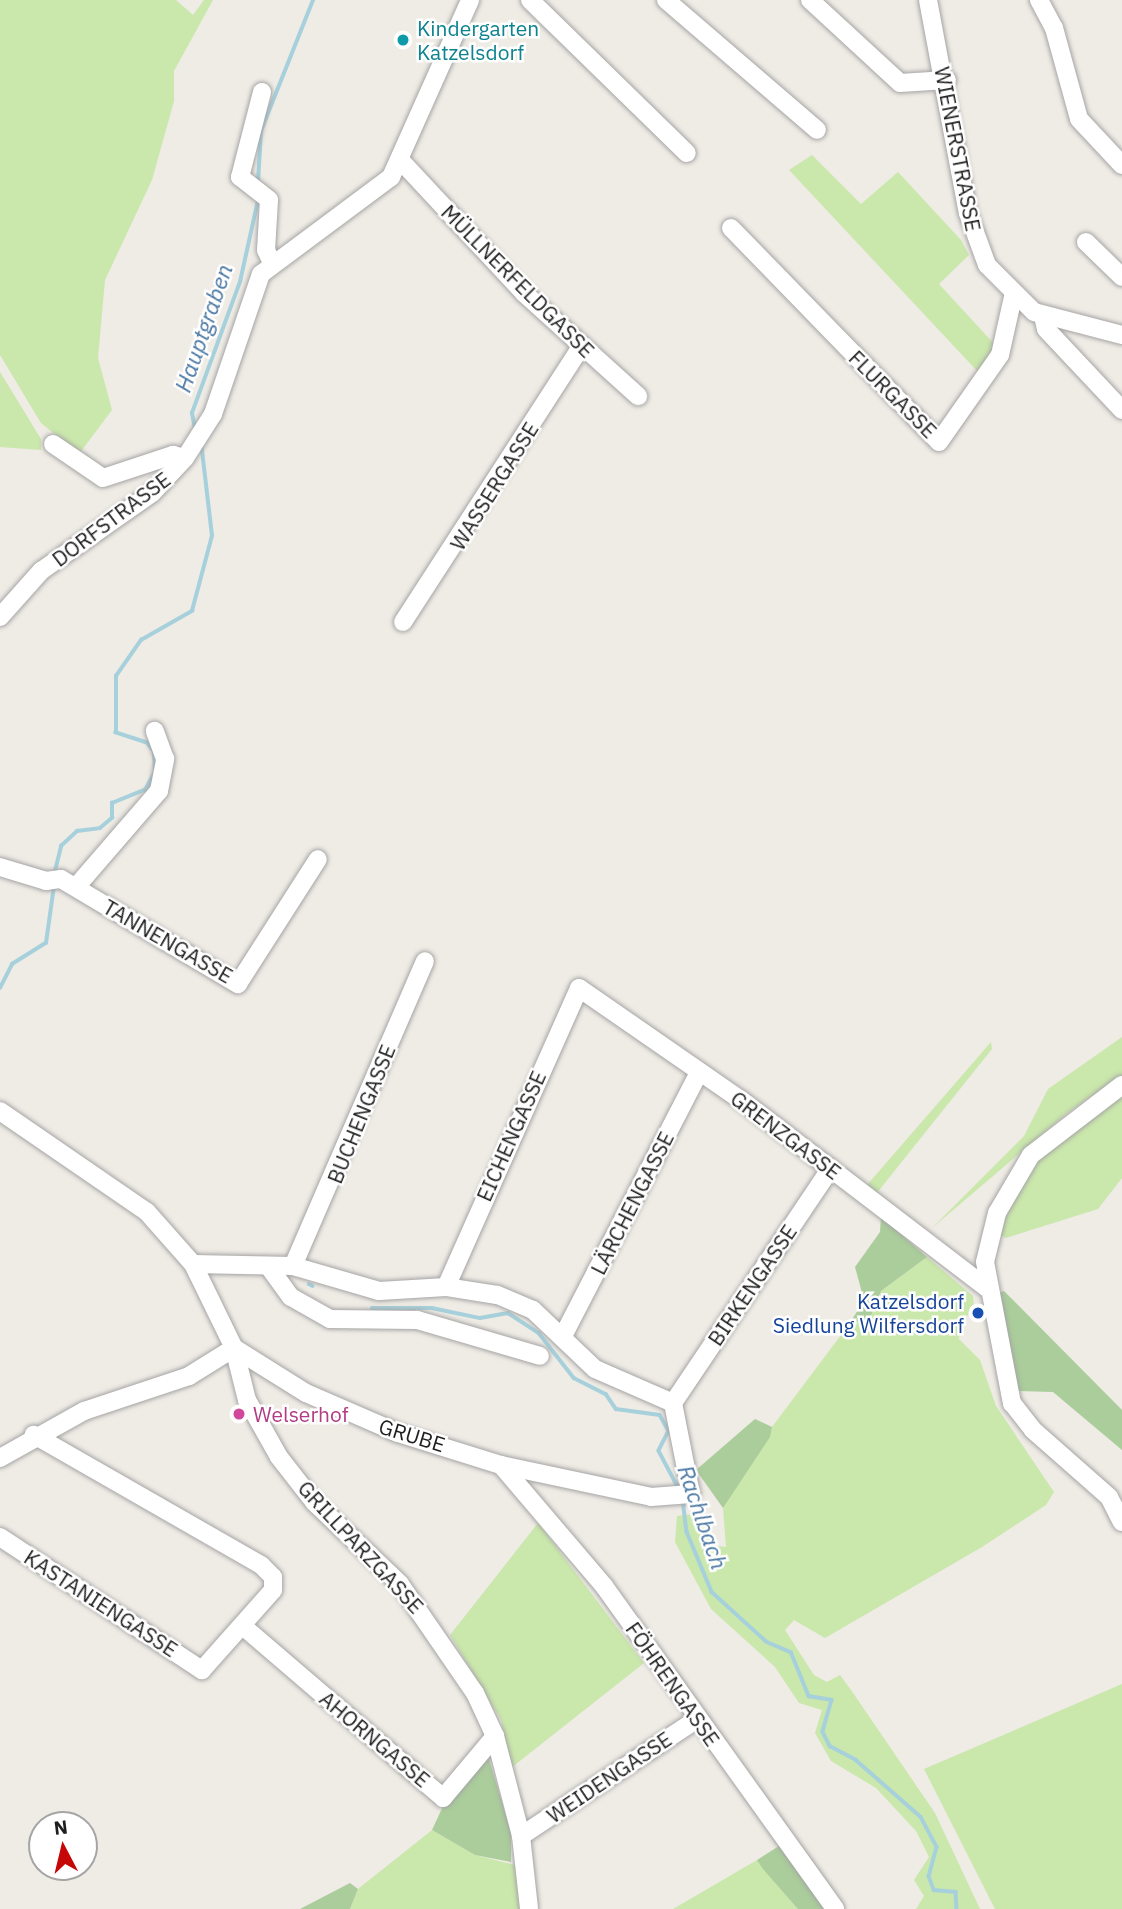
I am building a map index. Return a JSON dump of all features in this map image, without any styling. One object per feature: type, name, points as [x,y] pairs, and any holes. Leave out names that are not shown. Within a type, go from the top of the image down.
[{"type":"street","points":[[262,92],[240,177],[268,200],[266,250],[272,263],[364,203],[402,162],[434,70],[470,0]]},
{"type":"street","points":[[530,0],[687,153]]},
{"type":"street","points":[[666,0],[817,130]]},
{"type":"street","points":[[810,0],[900,83],[947,80]]},
{"type":"street","name":"WIENERSTRASSE","points":[[928,0],[947,80],[972,229],[987,265],[1013,297],[1043,316],[1122,335]]},
{"type":"street","points":[[1039,0],[1054,28],[1079,119],[1122,165]]},
{"type":"street","name":"MÜLLNERFELDGASSE","points":[[402,162],[581,347],[638,396]]},
{"type":"street","name":"FLURGASSE","points":[[731,228],[939,442],[996,362],[1013,297]]},
{"type":"street","points":[[1086,242],[1122,277]]},
{"type":"street","name":"DORFSTRASSE","points":[[0,617],[41,571],[152,493],[190,451],[209,421],[254,286],[272,263]]},
{"type":"street","points":[[1043,316],[1046,329],[1122,410]]},
{"type":"street","name":"WASSERGASSE","points":[[403,622],[581,347]]},
{"type":"street","points":[[53,444],[103,478],[190,451]]},
{"type":"street","points":[[61,882],[159,791],[165,759],[155,732]]},
{"type":"street","name":"TANNENGASSE","points":[[0,867],[61,882],[239,984],[318,859]]},
{"type":"street","name":"BUCHENGASSE","points":[[293,1266],[425,961]]},
{"type":"street","name":"GRENZGASSE","points":[[579,988],[831,1168],[988,1289]]},
{"type":"street","name":"EICHENGASSE","points":[[446,1287],[579,988]]},
{"type":"street","name":"LÄRCHENGASSE","points":[[564,1334],[699,1072]]},
{"type":"street","points":[[1122,1084],[1051,1136],[1013,1181],[986,1245],[988,1289],[1012,1403],[1033,1430],[1109,1497],[1122,1522]]},
{"type":"street","points":[[0,1111],[147,1212],[193,1264],[234,1348],[160,1390],[85,1411],[34,1434],[0,1458]]},
{"type":"street","name":"BIRKENGASSE","points":[[673,1403],[831,1168]]},
{"type":"street","points":[[193,1264],[293,1266],[379,1291],[446,1287],[498,1296],[533,1310],[564,1334],[595,1369],[673,1403]]},
{"type":"street","points":[[269,1267],[291,1297],[330,1319],[416,1320],[540,1356]]},
{"type":"street","name":"GRUBE","points":[[234,1348],[345,1413],[501,1465],[672,1500],[691,1494],[673,1403]]},
{"type":"street","name":"GRILLPARZGASSE","points":[[234,1348],[247,1401],[279,1457],[425,1614],[495,1736],[521,1836],[529,1909]]},
{"type":"street","points":[[34,1434],[261,1565],[273,1577],[273,1590],[245,1628]]},
{"type":"street","name":"FÖHRENGASSE","points":[[501,1465],[604,1586],[835,1909]]},
{"type":"street","name":"KASTANIENGASSE","points":[[0,1537],[202,1670],[245,1628]]},
{"type":"street","name":"AHORNGASSE","points":[[245,1628],[443,1798],[495,1736]]},
{"type":"street","name":"WEIDENGASSE","points":[[521,1836],[697,1719]]},
{"type":"green space","points":[[0,0],[176,0],[193,15],[204,0],[213,0],[174,71],[174,101],[152,180],[105,280],[98,358],[112,410],[79,454],[41,423],[0,355]]},
{"type":"green space","points":[[812,155],[861,204],[898,172],[961,240],[969,255],[939,284],[996,346],[980,374],[789,170]]},
{"type":"green space","points":[[0,372],[41,439],[41,450],[0,447]]},
{"type":"green space","points":[[1122,1037],[1122,1075],[1067,1113],[932,1228],[1024,1136],[1048,1089]]},
{"type":"green space","points":[[991,1042],[992,1049],[876,1194],[867,1185]]},
{"type":"green space","points":[[1122,1094],[1122,1178],[1098,1209],[1006,1238],[997,1234],[1014,1189],[1035,1161]]},
{"type":"green space","points":[[881,1217],[927,1257],[881,1291],[870,1318],[850,1323],[864,1300],[855,1267],[880,1232]]},
{"type":"green space","points":[[927,1257],[973,1296],[974,1308],[960,1324],[959,1339],[980,1360],[996,1406],[1054,1492],[1046,1505],[982,1547],[825,1638],[794,1620],[785,1630],[814,1675],[827,1682],[840,1675],[851,1690],[935,1813],[980,1909],[916,1909],[924,1896],[914,1880],[929,1857],[916,1831],[876,1788],[831,1761],[815,1733],[822,1710],[799,1703],[775,1667],[711,1609],[675,1542],[677,1516],[693,1514],[717,1546],[726,1547],[723,1508],[772,1427],[850,1323],[870,1318],[881,1291]]},
{"type":"green space","points":[[1004,1291],[1122,1410],[1122,1450],[1053,1392],[1018,1391],[998,1293]]},
{"type":"green space","points":[[755,1419],[772,1427],[770,1437],[723,1508],[696,1470]]},
{"type":"green space","points":[[538,1523],[644,1663],[511,1768],[501,1720],[450,1635]]},
{"type":"green space","points":[[1122,1684],[1122,1909],[995,1909],[924,1769]]},
{"type":"green space","points":[[488,1756],[511,1832],[511,1862],[475,1855],[432,1830],[445,1802]]},
{"type":"green space","points":[[432,1830],[475,1855],[515,1865],[522,1909],[350,1909],[358,1889]]},
{"type":"green space","points":[[779,1846],[786,1850],[829,1909],[798,1909],[763,1869],[757,1860]]},
{"type":"green space","points":[[757,1860],[798,1909],[673,1909]]},
{"type":"green space","points":[[350,1883],[358,1889],[350,1909],[300,1909]]},
{"type":"waterway","name":"Hauptgraben","points":[[258,182],[261,131],[313,0]]},
{"type":"waterway","name":"Hauptgraben","points":[[195,429],[192,413],[240,282],[258,200]]},
{"type":"waterway","name":"Hauptgraben","points":[[54,875],[61,846],[77,831],[100,828],[112,818],[112,803],[145,790],[155,772],[154,752],[147,743],[116,733],[116,676],[141,640],[192,611],[212,536],[201,443]]},
{"type":"waterway","name":"Hauptgraben","points":[[0,988],[12,964],[46,943],[54,886]]},
{"type":"waterway","name":"Rachlbach","points":[[309,1284],[313,1286]]},
{"type":"waterway","name":"Rachlbach","points":[[372,1308],[432,1308],[480,1318],[508,1313],[539,1333],[574,1378],[606,1394],[616,1409],[660,1415],[669,1431],[659,1451],[679,1489]]},
{"type":"waterway","name":"Rachlbach","points":[[683,1500],[687,1532],[712,1592],[767,1642],[791,1652],[809,1696],[832,1700],[823,1732],[830,1746],[856,1760],[921,1817],[937,1847],[929,1876],[934,1890],[956,1892],[957,1909]]},
{"type":"place","name":"Kindergarten Katzelsdorf","points":[[403,40]]},
{"type":"place","name":"Katzelsdorf Siedlung Wilfersdorf","points":[[978,1313]]},
{"type":"place","name":"Welserhof","points":[[239,1414]]}]
